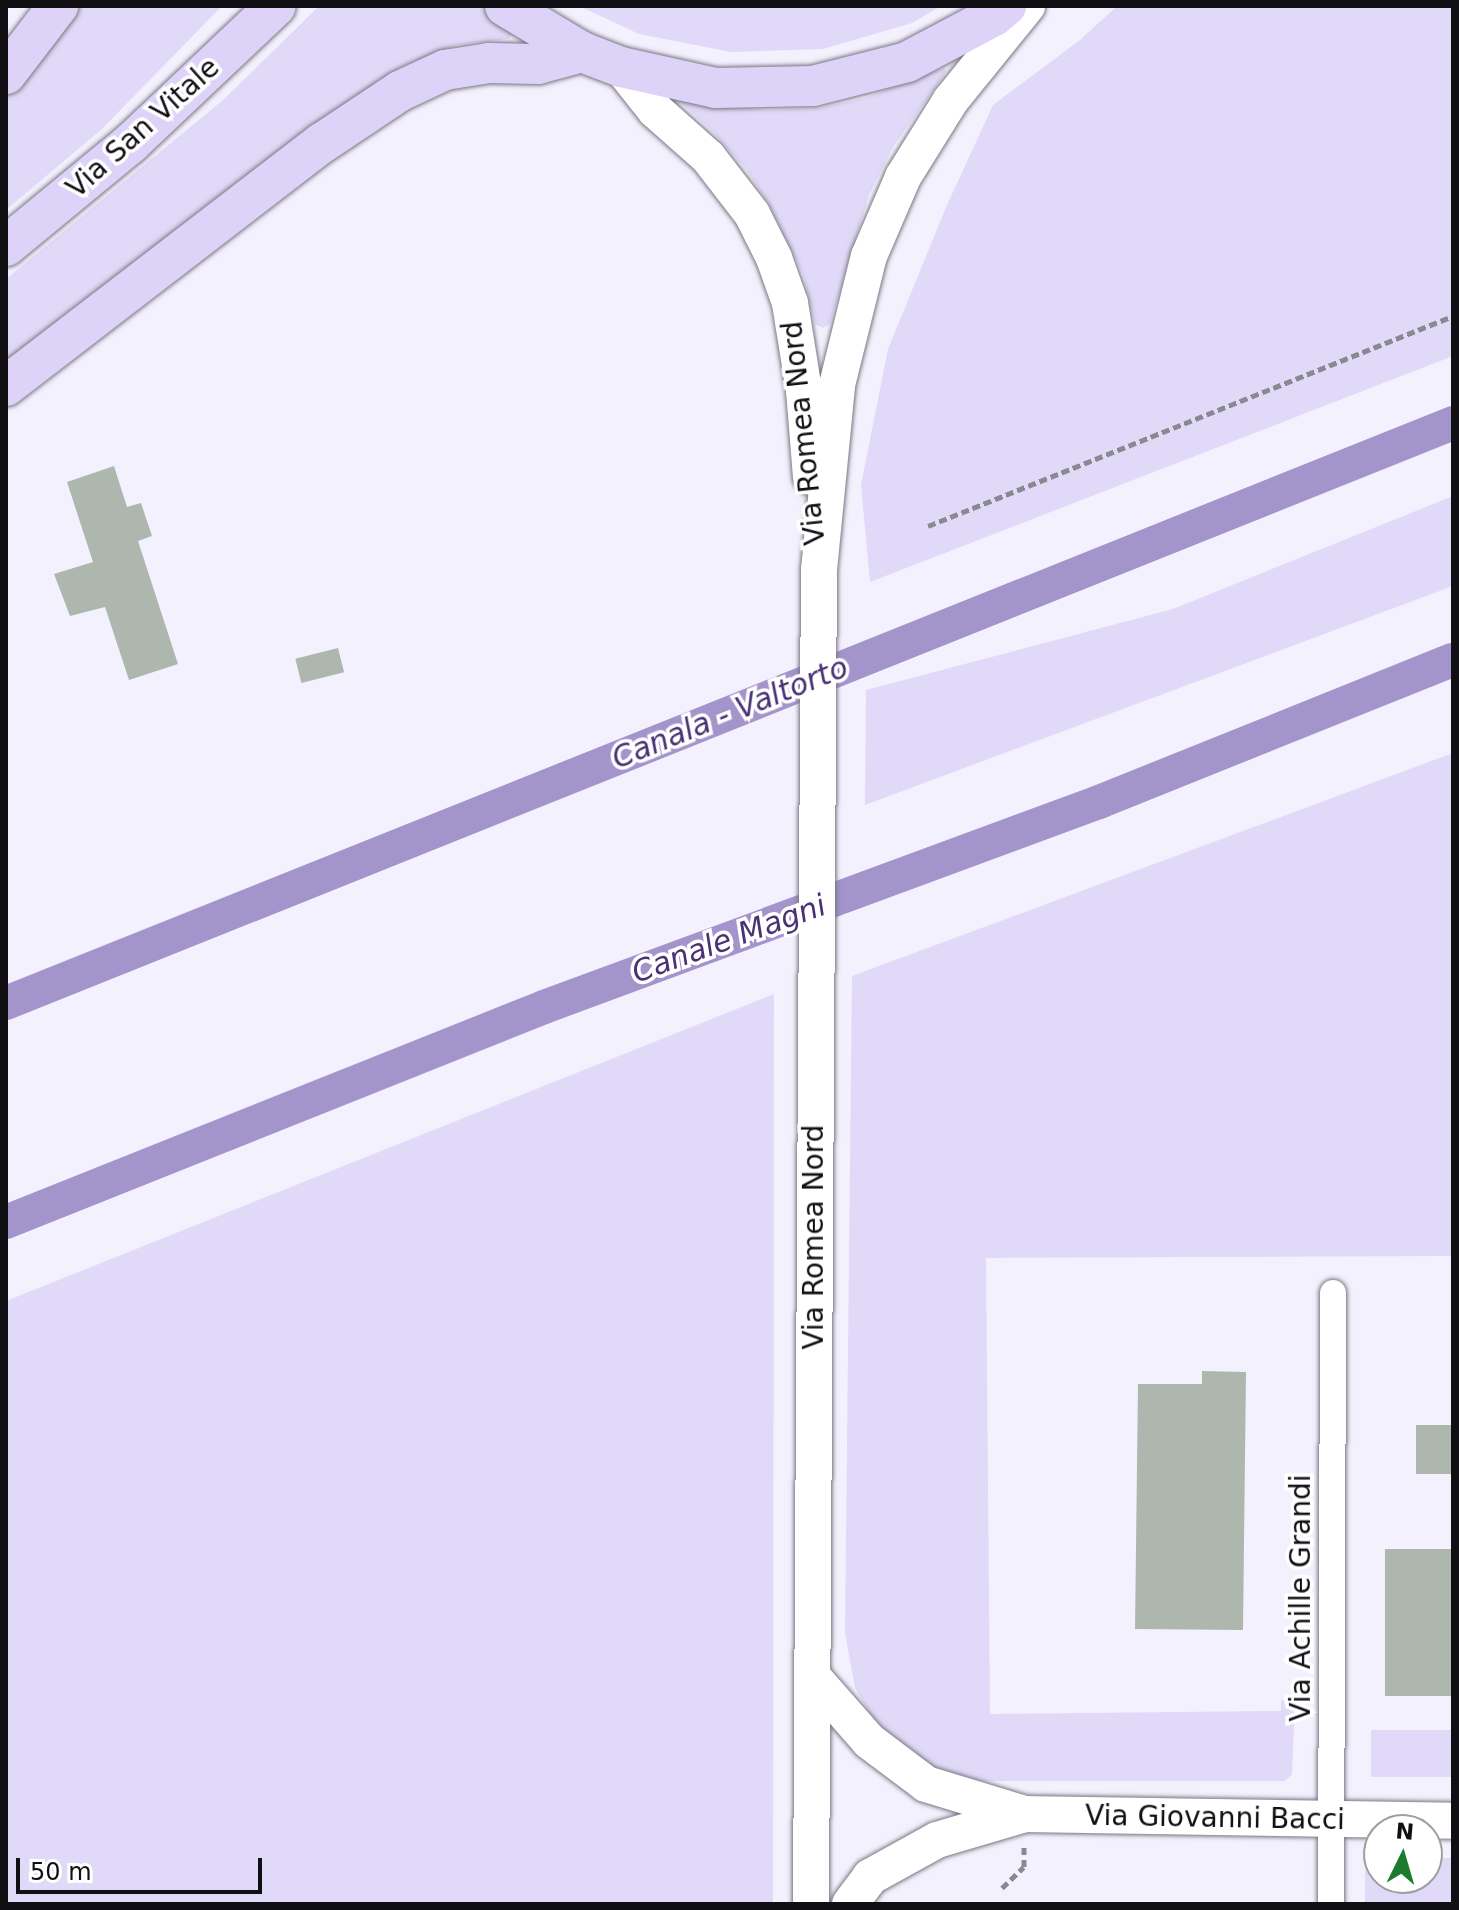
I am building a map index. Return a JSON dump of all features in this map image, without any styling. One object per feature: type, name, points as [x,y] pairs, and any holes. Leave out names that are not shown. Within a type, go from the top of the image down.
[{"type":"main road","points":[[6,74],[58,6]]},
{"type":"main road","points":[[505,6],[582,52],[621,67],[716,88],[813,86],[907,62],[994,16],[1006,6]]},
{"type":"main road","name":"Via Romea Nord","points":[[811,1904],[819,570],[837,385],[869,256],[903,177],[951,100],[1027,6]]},
{"type":"main road","name":"Via San Vitale","points":[[6,246],[131,143],[266,16]]},
{"type":"main road","points":[[6,386],[310,152],[400,91],[445,70],[489,63],[538,64],[582,52]]},
{"type":"main road","name":"Via Romea Nord","points":[[621,67],[655,110],[708,157],[752,214],[774,258],[790,303],[804,390],[819,570]]},
{"type":"main road","name":"Via Giovanni Bacci","points":[[813,1677],[869,1741],[926,1784],[1025,1814],[1453,1821]]},
{"type":"main road","name":"Via Giovanni Bacci","points":[[850,1904],[870,1877],[937,1840],[1025,1814]]},
{"type":"street","name":"Via Achille Grandi","points":[[1331,1904],[1333,1293]]},
{"type":"path","points":[[928,526],[1453,316]]},
{"type":"shaded area","points":[[79,6],[222,6],[102,129],[6,210],[6,92]]},
{"type":"shaded area","points":[[319,6],[482,6],[508,23],[512,34],[509,39],[456,45],[403,66],[331,114],[6,363],[6,279],[223,100]]},
{"type":"shaded area","points":[[579,6],[941,6],[912,23],[823,49],[731,52],[639,34]]},
{"type":"shaded area","points":[[1117,6],[1453,6],[1453,356],[870,582],[861,485],[888,349],[947,205],[993,105],[1080,40]]},
{"type":"shaded area","points":[[944,68],[946,72],[893,147],[869,195],[830,324],[823,328],[815,324],[803,274],[769,204],[746,169],[711,130],[678,100],[766,110],[820,108],[865,98]]},
{"type":"shaded area","points":[[1453,496],[1453,586],[865,805],[866,690],[1173,609]]},
{"type":"shaded area","points":[[1453,753],[1453,1256],[986,1258],[990,1714],[1281,1711],[1281,1700],[1289,1701],[1295,1703],[1292,1774],[1285,1781],[980,1781],[939,1772],[887,1737],[872,1717],[855,1688],[845,1633],[852,976]]},
{"type":"shaded area","points":[[774,994],[773,1904],[6,1904],[6,1301]]},
{"type":"shaded area","points":[[1371,1730],[1453,1730],[1453,1777],[1371,1777]]},
{"type":"shaded area","points":[[1443,1858],[1453,1858],[1453,1904],[1365,1904],[1365,1894],[1443,1894]]},
{"type":"building","points":[[114,466],[127,507],[141,503],[152,536],[138,541],[178,664],[129,680],[105,607],[70,616],[54,574],[93,562],[67,482]]},
{"type":"building","points":[[338,648],[344,672],[301,683],[295,659]]},
{"type":"building","points":[[1202,1371],[1246,1372],[1243,1630],[1135,1629],[1138,1384],[1202,1384]]},
{"type":"building","points":[[1416,1425],[1453,1425],[1453,1474],[1416,1474]]},
{"type":"building","points":[[1385,1549],[1453,1549],[1453,1696],[1385,1696]]},
{"type":"waterway","name":"Canala - Valtorto","points":[[6,1003],[1453,423]]},
{"type":"waterway","name":"Canale Magni","points":[[6,1222],[544,1007],[1099,802],[1453,660]]}]
